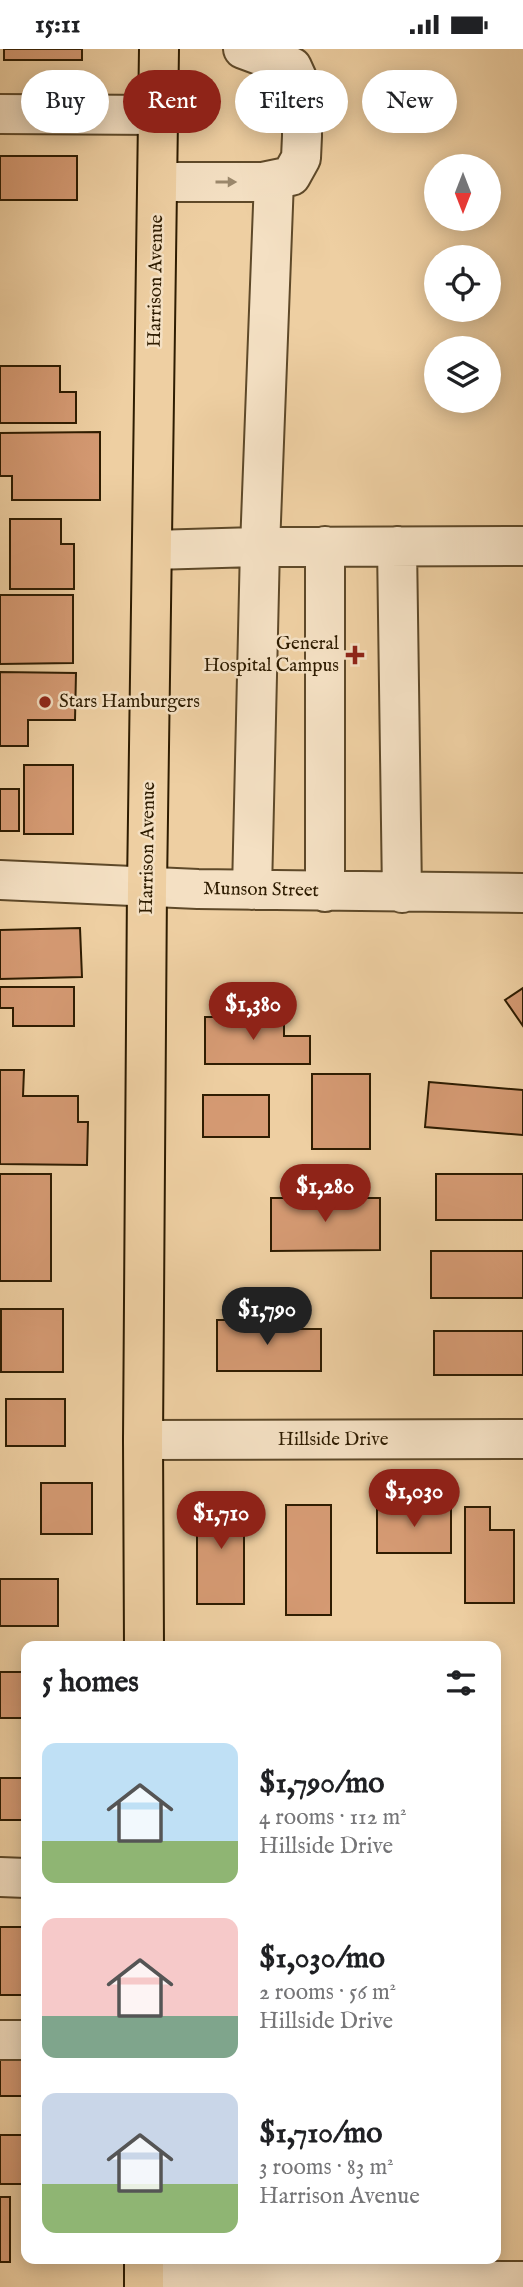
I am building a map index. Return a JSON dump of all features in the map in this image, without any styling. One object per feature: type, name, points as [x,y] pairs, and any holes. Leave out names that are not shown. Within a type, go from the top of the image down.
[{"type":"main road","name":"Harrison Avenue","points":[[159,49],[159,70]]},
{"type":"main road","name":"Harrison Avenue","points":[[144,1641],[147,887],[159,133]]},
{"type":"street","points":[[158,181],[262,182],[291,176],[301,158],[302,89],[292,67],[243,49]]},
{"type":"street","points":[[0,114],[123,115]]},
{"type":"street","points":[[252,890],[260,547],[274,180]]},
{"type":"street","points":[[153,550],[523,546]]},
{"type":"street","points":[[325,547],[325,892]]},
{"type":"street","points":[[397,547],[402,893]]},
{"type":"street","name":"Munson Street","points":[[0,880],[325,892],[523,893]]},
{"type":"street","name":"Hillside Drive","points":[[143,1440],[523,1439]]},
{"type":"street","points":[[0,1877],[21,1878]]},
{"type":"street","points":[[0,2040],[21,2040]]},
{"type":"street","points":[[144,2275],[523,2281]]},
{"type":"building","points":[[4,49],[82,49],[82,60],[4,60]]},
{"type":"building","points":[[0,156],[77,156],[77,200],[0,200]]},
{"type":"building","points":[[0,366],[60,366],[60,392],[76,392],[76,423],[0,423]]},
{"type":"building","points":[[100,432],[100,500],[12,500],[12,476],[0,476],[0,433]]},
{"type":"building","points":[[10,519],[61,519],[61,544],[74,544],[74,589],[10,589]]},
{"type":"building","points":[[0,595],[73,595],[73,663],[0,664]]},
{"type":"building","points":[[0,672],[76,673],[75,720],[28,720],[28,746],[0,746]]},
{"type":"building","points":[[24,765],[73,765],[73,834],[24,834]]},
{"type":"building","points":[[0,789],[19,789],[19,831],[0,831]]},
{"type":"building","points":[[80,928],[82,977],[0,979],[0,930]]},
{"type":"building","points":[[0,987],[74,987],[74,1026],[13,1026],[13,1008],[0,1008]]},
{"type":"building","points":[[523,988],[523,1026],[505,1000]]},
{"type":"building","points":[[205,1017],[284,1017],[284,1036],[310,1036],[310,1064],[205,1064]]},
{"type":"building","points":[[0,1070],[24,1070],[23,1096],[78,1096],[78,1122],[88,1122],[87,1165],[0,1164]]},
{"type":"building","points":[[312,1074],[370,1074],[370,1149],[312,1149]]},
{"type":"building","points":[[429,1082],[523,1090],[523,1135],[425,1127]]},
{"type":"building","points":[[203,1095],[269,1095],[269,1137],[203,1137]]},
{"type":"building","points":[[0,1174],[51,1174],[51,1281],[0,1281]]},
{"type":"building","points":[[436,1174],[523,1174],[523,1220],[436,1220]]},
{"type":"building","points":[[271,1198],[380,1198],[380,1250],[271,1251]]},
{"type":"building","points":[[431,1251],[523,1251],[523,1298],[431,1298]]},
{"type":"building","points":[[1,1309],[63,1309],[63,1372],[1,1372]]},
{"type":"building","points":[[217,1320],[280,1320],[280,1329],[321,1329],[321,1371],[217,1371]]},
{"type":"building","points":[[434,1331],[523,1331],[523,1375],[434,1375]]},
{"type":"building","points":[[6,1399],[65,1399],[65,1446],[6,1446]]},
{"type":"building","points":[[41,1483],[92,1483],[92,1534],[41,1534]]},
{"type":"building","points":[[197,1498],[244,1498],[244,1604],[197,1604]]},
{"type":"building","points":[[286,1505],[331,1505],[331,1615],[286,1615]]},
{"type":"building","points":[[377,1506],[451,1506],[451,1553],[377,1553]]},
{"type":"building","points":[[465,1507],[490,1507],[490,1530],[514,1530],[514,1603],[465,1603]]},
{"type":"building","points":[[0,1579],[58,1579],[58,1626],[0,1626]]},
{"type":"building","points":[[0,1672],[21,1672],[21,1718],[0,1718]]},
{"type":"building","points":[[0,1778],[21,1778],[21,1820],[0,1820]]},
{"type":"building","points":[[0,1927],[21,1927],[21,1995],[0,1995]]},
{"type":"building","points":[[0,2048],[21,2048],[21,2096],[0,2096]]},
{"type":"building","points":[[0,2135],[21,2135],[21,2184],[0,2184]]},
{"type":"building","points":[[0,2197],[10,2197],[10,2262],[0,2262]]},
{"type":"place","name":"General Hospital Campus","points":[[355,655]]},
{"type":"place","name":"Stars Hamburgers","points":[[45,702]]}]
